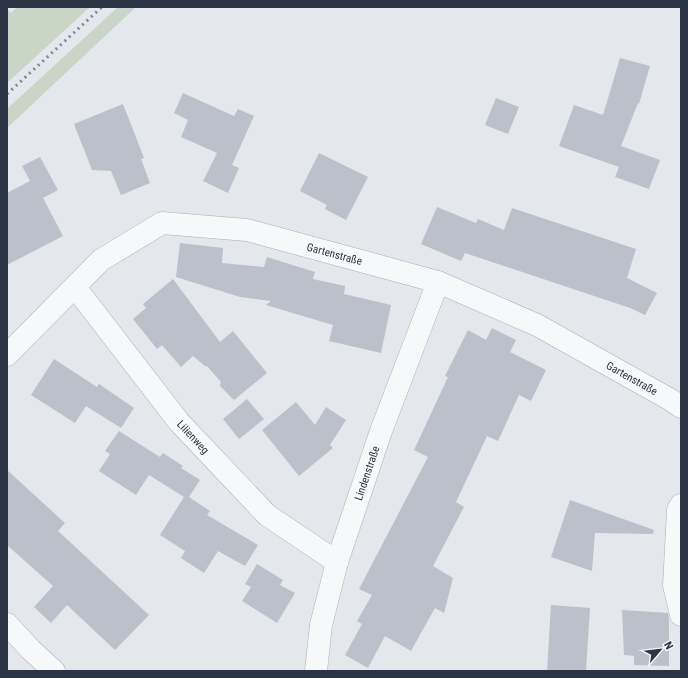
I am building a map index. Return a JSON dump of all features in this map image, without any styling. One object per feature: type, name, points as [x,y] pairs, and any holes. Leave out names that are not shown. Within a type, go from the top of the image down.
[{"type":"street","name":"Gartenstraße","points":[[7,355],[101,260],[162,223],[247,230],[438,282],[537,325],[681,407]]},
{"type":"street","name":"Lindenstraße","points":[[316,671],[321,625],[337,562],[381,431],[438,282]]},
{"type":"street","name":"Lilienweg","points":[[74,287],[180,422],[267,515],[337,562]]},
{"type":"street","points":[[681,505],[678,510],[674,585],[681,615]]},
{"type":"street","points":[[7,624],[31,650],[54,671]]},
{"type":"green space","points":[[17,7],[90,7],[7,83],[7,9],[11,13]]},
{"type":"green space","points":[[118,7],[136,7],[7,128],[7,109]]},
{"type":"building","points":[[620,58],[650,66],[639,104],[638,103],[621,146],[660,160],[649,189],[615,177],[619,167],[559,146],[574,105],[603,115]]},
{"type":"building","points":[[183,93],[234,116],[238,109],[254,116],[232,165],[239,168],[228,193],[203,181],[217,153],[181,137],[188,120],[174,113]]},
{"type":"building","points":[[496,98],[519,107],[508,134],[485,125]]},
{"type":"building","points":[[123,104],[144,158],[141,159],[150,183],[121,195],[111,171],[92,170],[74,124]]},
{"type":"building","points":[[319,153],[368,177],[346,220],[325,209],[327,205],[300,191]]},
{"type":"building","points":[[40,157],[58,190],[43,198],[63,236],[7,265],[7,193],[30,181],[22,166]]},
{"type":"building","points":[[437,207],[476,223],[478,219],[504,230],[512,208],[636,249],[627,278],[657,293],[645,315],[630,308],[465,253],[461,261],[421,244]]},
{"type":"building","points":[[180,243],[223,248],[222,263],[264,267],[267,257],[315,272],[313,279],[345,286],[344,294],[391,305],[381,353],[329,341],[333,325],[266,305],[271,301],[240,297],[176,277]]},
{"type":"building","points":[[173,279],[220,342],[233,331],[267,373],[234,400],[220,386],[221,382],[207,366],[193,356],[181,367],[162,345],[157,349],[133,319],[146,308],[143,304]]},
{"type":"building","points":[[492,328],[516,340],[510,352],[546,370],[531,401],[519,395],[498,441],[487,436],[456,502],[464,507],[433,566],[453,578],[444,613],[435,608],[411,651],[385,636],[368,668],[345,655],[362,624],[357,621],[372,595],[359,589],[428,457],[414,450],[448,377],[445,376],[468,330],[486,340]]},
{"type":"building","points":[[54,359],[97,387],[99,384],[134,408],[121,428],[86,406],[75,423],[31,395]]},
{"type":"building","points":[[247,399],[264,419],[239,439],[223,419]]},
{"type":"building","points":[[296,402],[315,425],[326,407],[346,420],[330,445],[333,448],[299,476],[262,430]]},
{"type":"building","points":[[119,431],[160,457],[163,453],[183,466],[181,468],[200,480],[189,497],[210,511],[207,515],[258,545],[245,566],[218,551],[204,573],[181,558],[185,551],[160,535],[184,497],[149,475],[136,495],[99,471],[110,454],[105,451]]},
{"type":"building","points":[[7,470],[65,523],[58,531],[149,615],[115,650],[67,605],[51,623],[34,607],[53,586],[7,545]]},
{"type":"building","points":[[570,500],[654,530],[653,534],[595,533],[592,571],[551,557]]},
{"type":"building","points":[[257,564],[283,580],[280,585],[295,593],[277,623],[242,601],[251,587],[245,584]]},
{"type":"building","points":[[551,605],[590,608],[586,671],[547,671]]},
{"type":"building","points":[[622,610],[668,613],[669,666],[634,665],[634,656],[624,655]]},
{"type":"railway","points":[[7,94],[102,7]]}]
